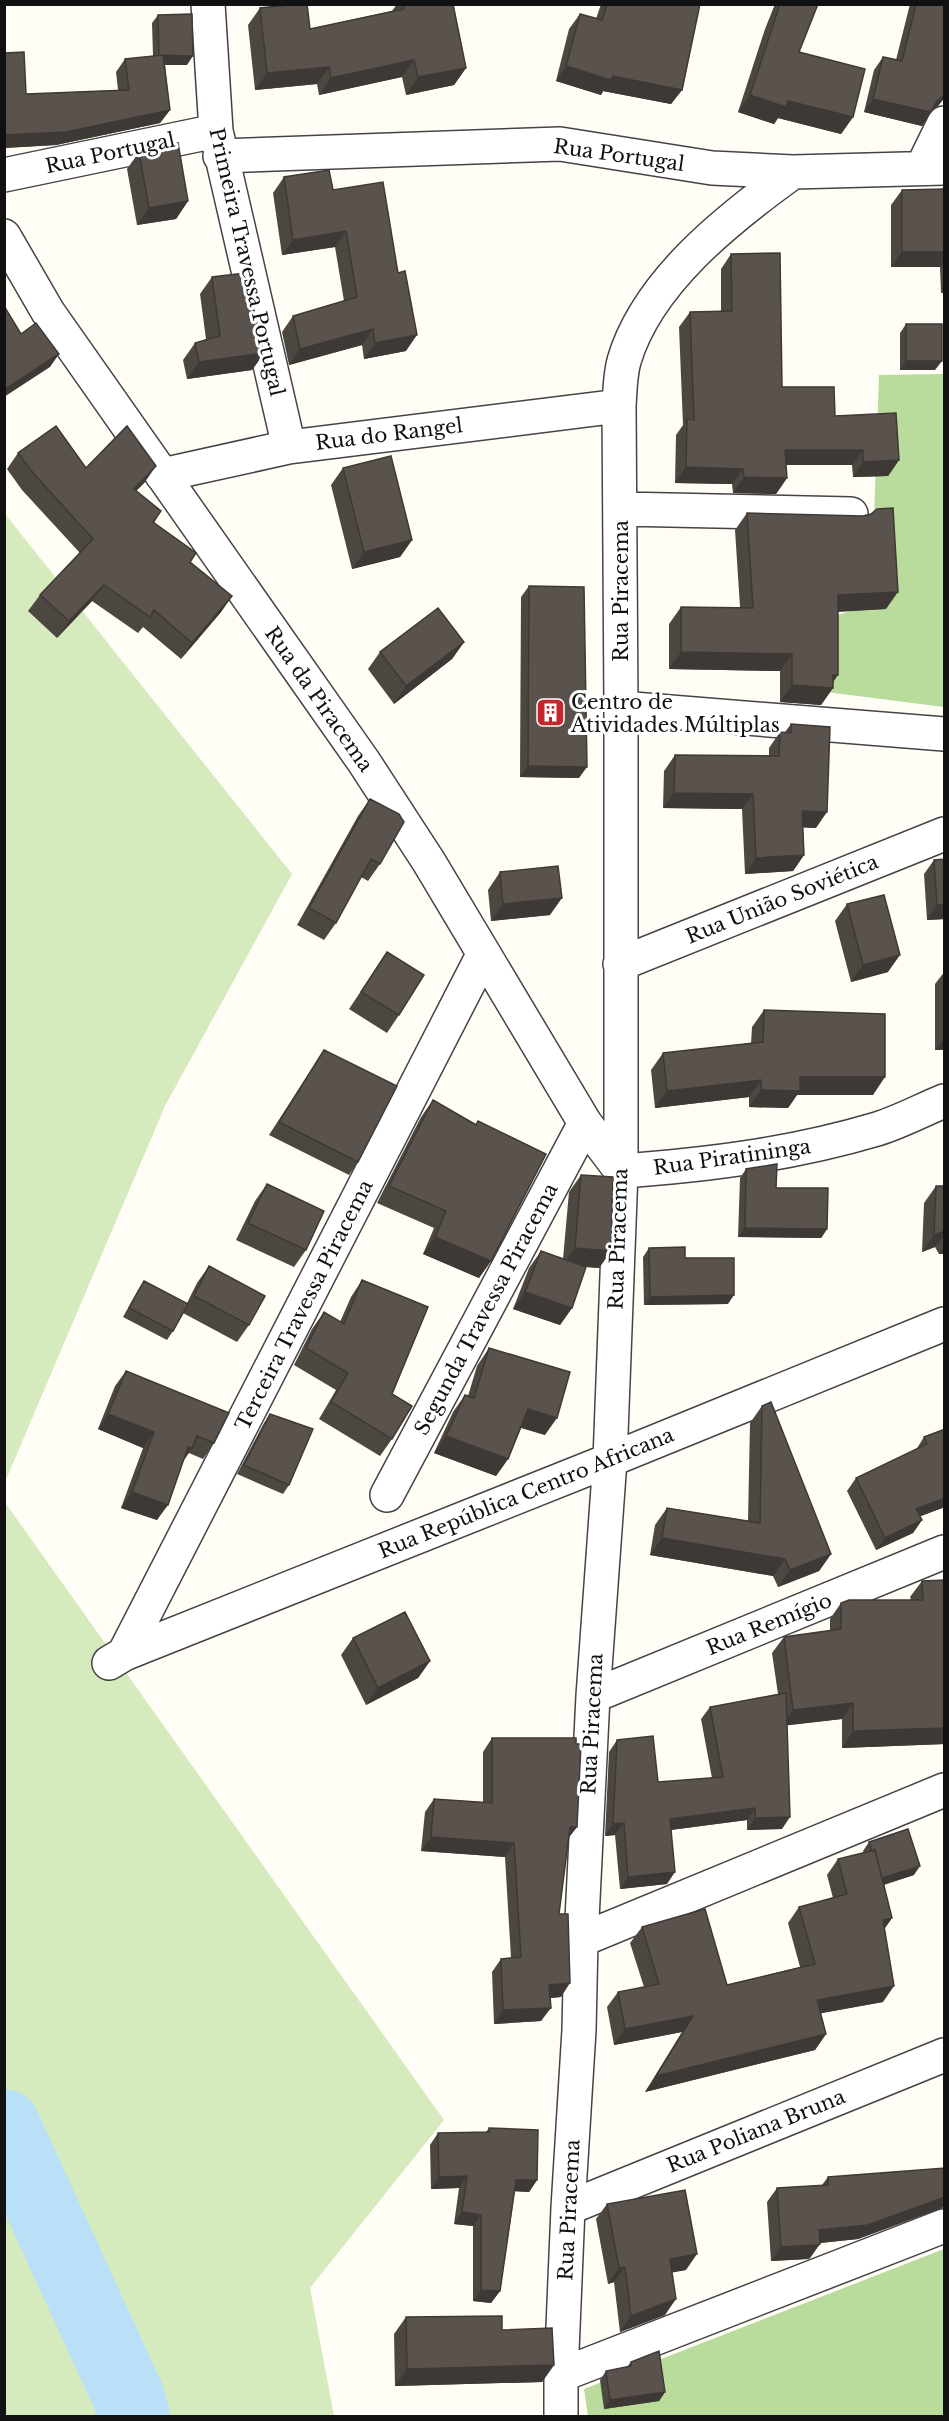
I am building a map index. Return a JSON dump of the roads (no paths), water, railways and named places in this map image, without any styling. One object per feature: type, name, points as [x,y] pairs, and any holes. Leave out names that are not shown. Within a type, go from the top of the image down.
[{"type":"street","name":"Primeira Travessa Portugal","points":[[208,4],[218,144],[289,447]]},
{"type":"street","points":[[933,168],[945,123]]},
{"type":"street","name":"Rua Portugal","points":[[4,175],[218,144],[560,144],[712,168],[794,172],[933,168]]},
{"type":"street","name":"Rua Piracema","points":[[561,2416],[568,2208],[579,2030],[593,1696],[610,1460],[621,1171],[619,406],[624,362],[641,320],[663,290],[694,254],[726,223],[794,172]]},
{"type":"street","name":"Rua da Piracema","points":[[4,236],[48,312],[364,762],[429,862],[585,1123],[621,1171]]},
{"type":"street","name":"Rua do Rangel","points":[[162,475],[289,447],[619,406]]},
{"type":"street","points":[[621,509],[851,514]]},
{"type":"street","points":[[621,708],[945,734]]},
{"type":"street","name":"Rua União Soviética","points":[[620,964],[945,834]]},
{"type":"street","name":"Terceira Travessa Piracema","points":[[116,1659],[483,955]]},
{"type":"street","name":"Rua Piratininga","points":[[621,1171],[699,1166],[789,1152],[879,1128],[945,1101]]},
{"type":"street","name":"Segunda Travessa Piracema","points":[[387,1495],[585,1123]]},
{"type":"street","name":"Rua República Centro Africana","points":[[116,1659],[945,1324]]},
{"type":"street","name":"Rua Remígio","points":[[593,1696],[945,1552]]},
{"type":"street","points":[[581,1940],[945,1790]]},
{"type":"street","name":"Rua Poliana Bruna","points":[[568,2208],[945,2055]]},
{"type":"street","points":[[561,2374],[945,2226]]},
{"type":"waterway","points":[[4,2125],[129,2398],[134,2416]]},
{"type":"place","name":"Centro de Atividades Múltiplas","points":[[550,713]]}]
